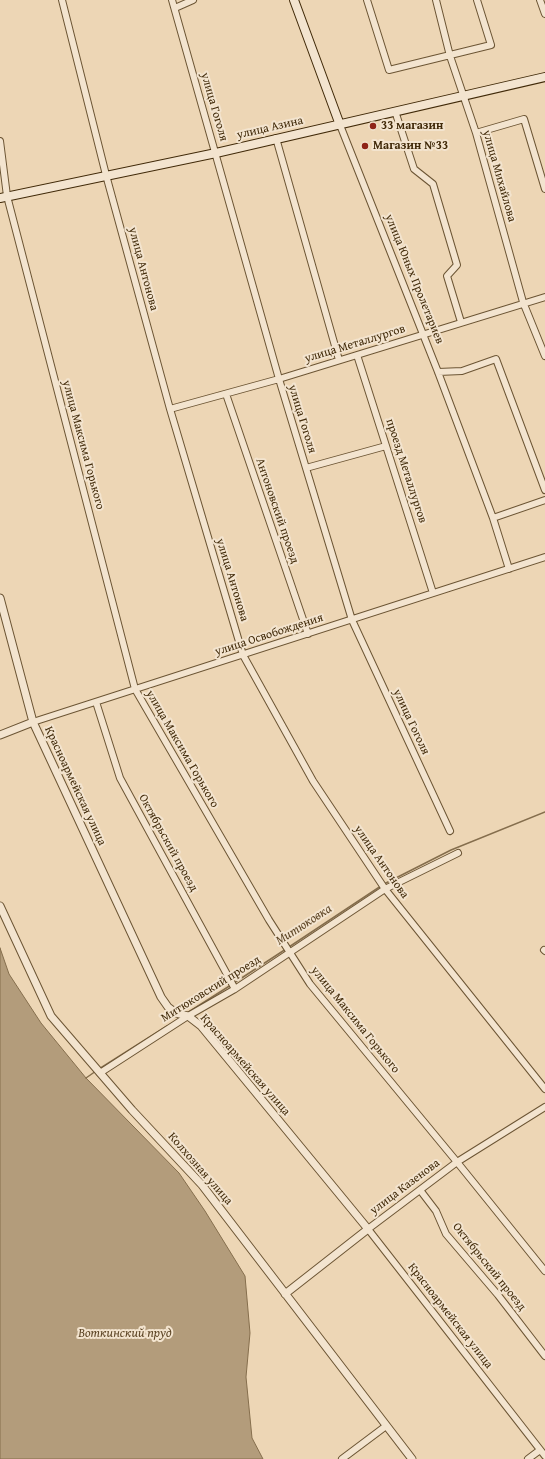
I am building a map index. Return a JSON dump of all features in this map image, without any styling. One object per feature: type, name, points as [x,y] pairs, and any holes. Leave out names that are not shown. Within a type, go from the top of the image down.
[{"type":"main road","name":"улица Юных Пролетариев","points":[[294,0],[340,125]]},
{"type":"main road","name":"улица Азина","points":[[4,197],[216,153],[545,77]]},
{"type":"street","name":"улица Антонова","points":[[62,0],[106,175],[170,409],[243,655],[313,781],[380,882],[545,1089]]},
{"type":"street","name":"улица Гоголя","points":[[172,0],[279,379],[352,620],[450,830]]},
{"type":"street","points":[[175,8],[193,0]]},
{"type":"street","points":[[367,0],[389,70],[491,45],[477,0]]},
{"type":"street","name":"улица Михайлова","points":[[436,0],[450,56],[476,133],[523,302],[545,356]]},
{"type":"street","points":[[540,0],[545,14]]},
{"type":"street","points":[[395,111],[414,169],[433,184],[457,265],[447,276],[461,322]]},
{"type":"street","points":[[476,133],[524,119],[545,189]]},
{"type":"street","name":"улица Юных Пролетариев","points":[[340,125],[424,334],[493,518],[509,569]]},
{"type":"street","points":[[276,138],[339,360]]},
{"type":"street","name":"улица Максима Горького","points":[[0,141],[4,197],[135,690],[193,792],[310,984],[545,1271]]},
{"type":"street","name":"улица Металлургов","points":[[170,409],[279,379],[523,302],[545,297]]},
{"type":"street","name":"проезд Металлургов","points":[[357,355],[433,593]]},
{"type":"street","points":[[438,372],[462,371],[496,359],[545,490]]},
{"type":"street","name":"Антоновский проезд","points":[[226,394],[308,634]]},
{"type":"street","points":[[306,468],[386,446]]},
{"type":"street","points":[[493,518],[545,500]]},
{"type":"street","name":"улица Освобождения","points":[[0,735],[33,722],[545,557]]},
{"type":"street","name":"Красноармейская улица","points":[[0,598],[33,722],[160,997],[168,1007],[176,1013],[188,1016],[200,1026],[368,1229],[545,1456]]},
{"type":"street","name":"Октябрьский проезд","points":[[96,702],[120,778],[235,989]]},
{"type":"street","name":"Митюковский проезд","points":[[100,1073],[188,1016],[235,989],[288,950],[385,889],[458,853]]},
{"type":"street","name":"Колхозная улица","points":[[0,906],[51,1016],[132,1110],[202,1185],[412,1459]]},
{"type":"street","name":"улица Казенова","points":[[286,1294],[368,1229],[457,1162],[545,1107]]},
{"type":"street","name":"Октябрьский проезд","points":[[420,1190],[436,1211],[446,1234],[498,1295],[545,1356]]},
{"type":"street","points":[[342,1459],[386,1426]]},
{"type":"street","points":[[528,1459],[540,1450]]},
{"type":"water","name":"Воткинский пруд","points":[[0,948],[9,974],[41,1023],[86,1078],[179,1173],[205,1211],[245,1276],[250,1333],[246,1377],[252,1438],[263,1459],[0,1459]]},
{"type":"waterway","name":"Митюковка","points":[[384,884],[451,850],[545,812]]},
{"type":"waterway","name":"Митюковка","points":[[289,947],[381,886]]},
{"type":"waterway","name":"Митюковка","points":[[234,983],[286,949]]},
{"type":"waterway","name":"Митюковка","points":[[187,1013],[231,985]]},
{"type":"waterway","name":"Митюковка","points":[[99,1069],[167,1026]]},
{"type":"waterway","name":"Митюковка","points":[[86,1078],[96,1071]]},
{"type":"place","name":"33 магазин","points":[[373,126]]},
{"type":"place","name":"Магазин №33","points":[[365,146]]}]
